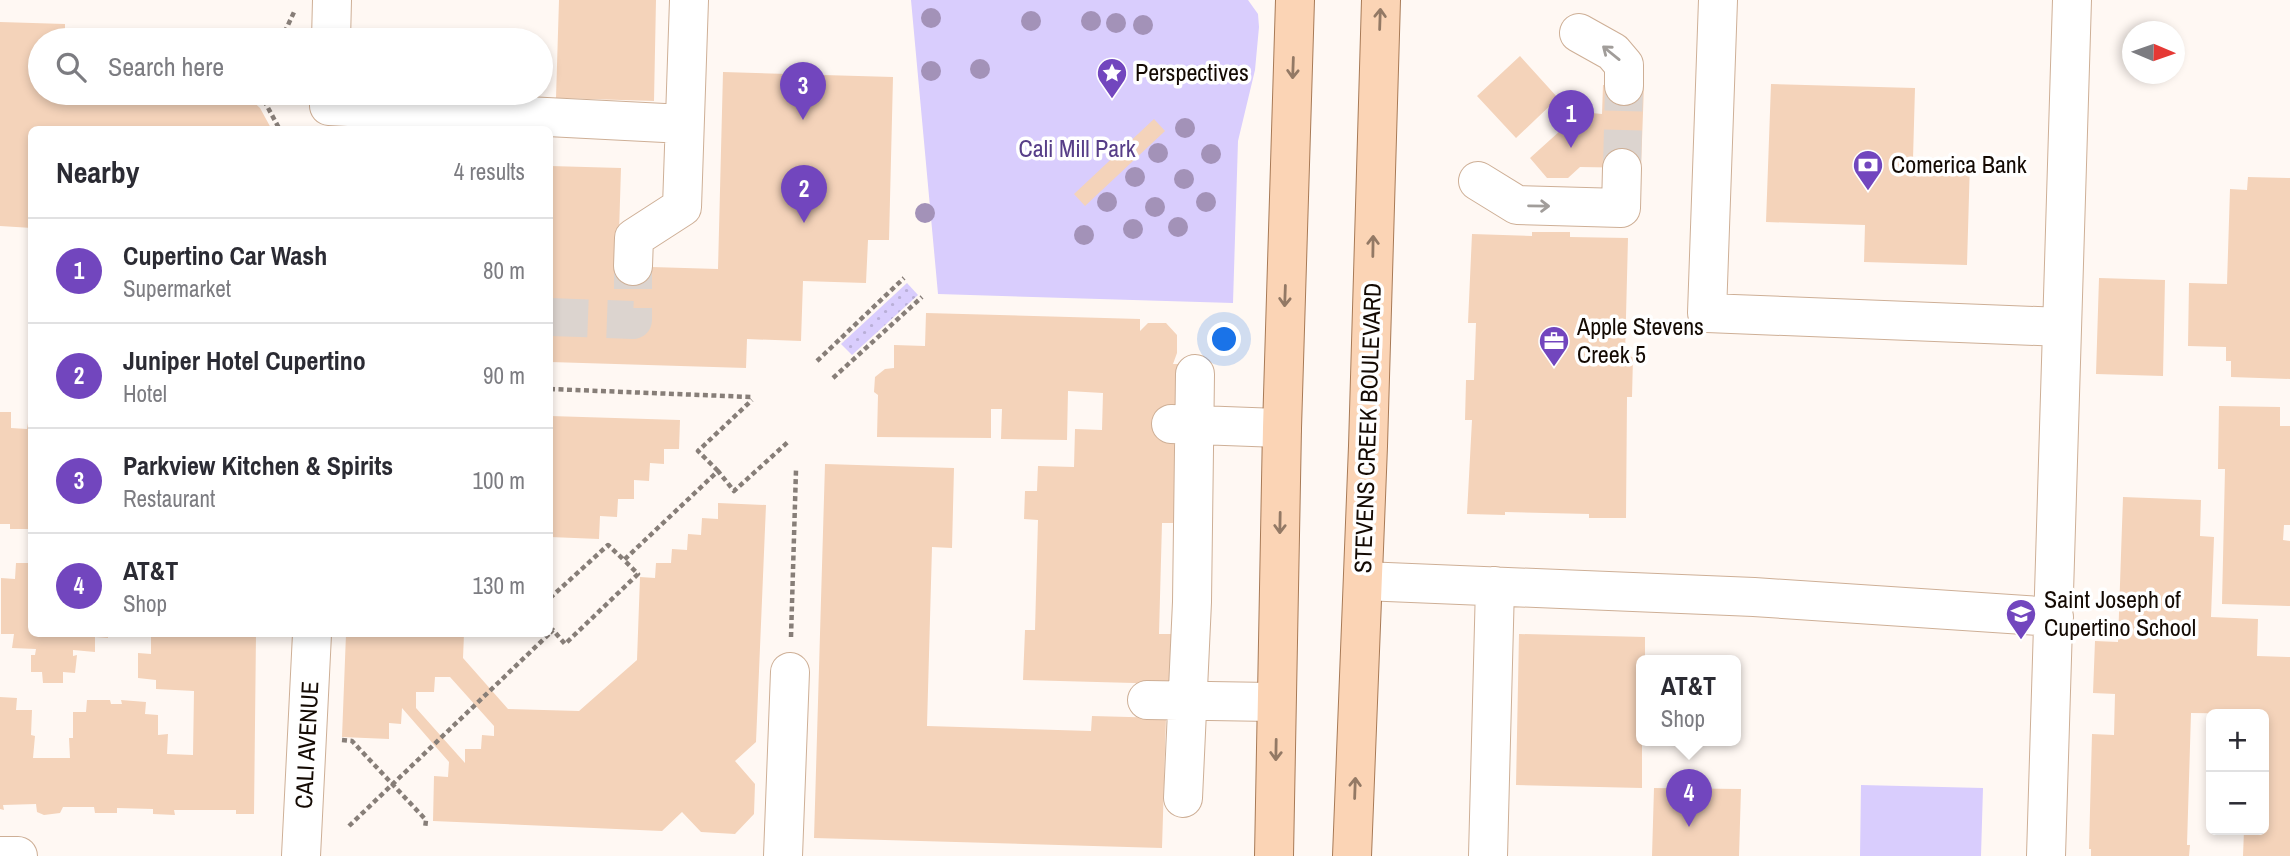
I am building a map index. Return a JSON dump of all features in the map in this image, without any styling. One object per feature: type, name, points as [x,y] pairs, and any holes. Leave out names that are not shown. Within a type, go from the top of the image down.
[{"type":"main road","points":[[1274,856],[1282,428],[1295,0]]},
{"type":"main road","name":"STEVENS CREEK BOULEVARD","points":[[1352,856],[1381,0]]},
{"type":"lane","points":[[331,28],[332,0]]},
{"type":"lane","points":[[633,266],[634,238],[682,207],[688,0]]},
{"type":"lane","points":[[1718,0],[1707,313],[2062,327]]},
{"type":"lane","points":[[2046,856],[2072,0]]},
{"type":"lane","points":[[1579,33],[1613,52],[1625,65],[1624,86]]},
{"type":"lane","points":[[329,110],[684,124]]},
{"type":"lane","points":[[1478,181],[1517,205],[1621,208],[1622,168]]},
{"type":"lane","points":[[1183,798],[1192,602],[1182,424],[1195,374]]},
{"type":"lane","points":[[1182,424],[1282,428]]},
{"type":"lane","points":[[1363,581],[1754,597],[2054,617]]},
{"type":"lane","points":[[1488,856],[1495,586]]},
{"type":"lane","name":"CALI AVENUE","points":[[301,856],[312,637]]},
{"type":"lane","points":[[783,856],[790,672]]},
{"type":"lane","points":[[1147,699],[1276,702]]},
{"type":"lane","points":[[0,856],[18,856]]},
{"type":"path","points":[[287,28],[300,0]]},
{"type":"path","points":[[266,105],[278,126]]},
{"type":"path","points":[[817,360],[904,278]]},
{"type":"path","points":[[833,378],[922,297]]},
{"type":"path","points":[[553,389],[752,399],[698,451],[734,491],[789,441]]},
{"type":"path","points":[[790,672],[796,470]]},
{"type":"path","points":[[624,560],[718,471]]},
{"type":"path","points":[[553,595],[608,545],[638,574],[565,644],[553,634]]},
{"type":"path","points":[[349,826],[544,637]]},
{"type":"path","points":[[341,740],[352,741],[393,784],[426,820],[425,829]]},
{"type":"green space","name":"Cali Mill Park","points":[[911,0],[1248,0],[1258,14],[1259,27],[1255,70],[1238,141],[1233,303],[938,294]]},
{"type":"green space","points":[[907,283],[918,295],[852,355],[841,344]]},
{"type":"green space","points":[[1861,785],[1983,788],[1981,856],[1860,856]]},
{"type":"building","points":[[559,0],[656,0],[654,101],[556,98]]},
{"type":"building","points":[[0,22],[65,24],[65,28],[28,28],[28,105],[257,105],[270,126],[28,126],[28,228],[0,226]]},
{"type":"building","points":[[1520,56],[1558,98],[1516,138],[1477,96]]},
{"type":"building","points":[[723,72],[893,77],[889,240],[868,240],[866,283],[803,281],[801,341],[747,339],[746,368],[553,362],[553,166],[621,168],[618,266],[718,269]]},
{"type":"building","name":"Comerica Bank","points":[[1771,84],[1915,88],[1913,159],[1970,161],[1967,265],[1864,262],[1865,225],[1766,222]]},
{"type":"building","points":[[1603,85],[1644,85],[1641,168],[1580,167],[1568,178],[1547,178],[1530,158],[1581,112],[1602,114]]},
{"type":"building","points":[[1154,119],[1165,131],[1085,206],[1074,194]]},
{"type":"building","points":[[2248,177],[2290,178],[2290,379],[2231,377],[2231,361],[2226,361],[2226,347],[2188,346],[2189,283],[2227,284],[2230,189],[2247,190]]},
{"type":"building","name":"Apple Stevens Creek 5","points":[[1532,232],[1570,232],[1570,237],[1628,238],[1625,356],[1633,357],[1632,397],[1627,397],[1626,518],[1589,518],[1589,514],[1467,514],[1472,420],[1465,420],[1466,380],[1474,380],[1476,323],[1468,323],[1472,234],[1532,236]]},
{"type":"building","points":[[2099,278],[2165,280],[2163,376],[2096,374]]},
{"type":"building","points":[[926,313],[1140,319],[1140,331],[1148,323],[1166,323],[1177,335],[1177,353],[1173,364],[1178,364],[1174,486],[1176,523],[1162,523],[1159,634],[1172,634],[1171,684],[1023,680],[1025,630],[1035,630],[1038,520],[1024,519],[1025,491],[1037,491],[1038,466],[1074,467],[1075,429],[1102,430],[1103,393],[1068,391],[1067,440],[1001,439],[1002,409],[991,409],[991,438],[877,437],[878,395],[874,392],[875,377],[885,369],[894,368],[894,345],[925,346]]},
{"type":"building","points":[[2219,406],[2280,407],[2280,426],[2290,426],[2290,525],[2284,525],[2283,540],[2290,541],[2290,606],[2222,604],[2225,469],[2218,469]]},
{"type":"building","points":[[0,412],[11,412],[11,428],[27,429],[28,423],[28,529],[10,529],[10,524],[0,524]]},
{"type":"building","points":[[553,416],[680,420],[679,449],[664,449],[664,464],[650,463],[649,481],[634,480],[634,499],[618,499],[617,517],[600,516],[599,539],[553,537]]},
{"type":"building","points":[[825,464],[954,468],[952,548],[932,547],[927,726],[1091,731],[1092,716],[1166,718],[1162,848],[814,838]]},
{"type":"building","points":[[2123,497],[2201,500],[2200,536],[2214,537],[2211,617],[2258,619],[2257,656],[2290,657],[2290,856],[2243,856],[2244,835],[2269,835],[2269,709],[2206,709],[2206,713],[2191,713],[2187,845],[2190,845],[2189,856],[2091,856],[2092,734],[2114,735],[2115,694],[2093,693],[2095,641],[2118,642]]},
{"type":"building","points":[[718,503],[766,505],[756,742],[735,761],[755,784],[754,814],[735,834],[701,832],[682,812],[662,831],[433,821],[434,776],[448,777],[449,762],[402,708],[401,724],[389,723],[389,739],[342,737],[346,637],[464,637],[463,658],[508,709],[579,711],[637,660],[640,577],[655,578],[656,563],[671,563],[672,549],[687,550],[688,534],[701,535],[702,518],[718,519]],"holes":[[[435,677],[450,677],[494,726],[494,736],[482,735],[481,749],[465,749],[465,763],[416,708],[416,692],[434,692]]]},
{"type":"building","points":[[16,563],[28,563],[28,637],[95,637],[95,652],[73,650],[73,656],[77,655],[75,673],[63,672],[63,683],[43,683],[42,672],[31,672],[31,655],[35,655],[36,649],[12,648],[14,634],[1,634],[1,578],[15,579]]},
{"type":"building","points":[[1519,634],[1645,637],[1645,655],[1636,655],[1636,746],[1642,746],[1642,788],[1516,785]]},
{"type":"building","points":[[151,637],[256,637],[254,814],[236,814],[236,810],[174,810],[175,815],[153,814],[153,809],[117,808],[117,813],[95,813],[94,807],[63,807],[60,813],[44,815],[37,812],[36,804],[3,805],[4,810],[0,809],[0,697],[17,698],[16,710],[32,710],[31,735],[35,736],[33,758],[70,758],[69,738],[73,738],[73,712],[86,712],[87,700],[110,700],[111,704],[122,704],[121,700],[146,702],[145,714],[158,715],[158,735],[168,734],[167,754],[193,755],[194,691],[156,689],[156,680],[138,678],[138,653],[151,654]]},
{"type":"building","points":[[1654,788],[1741,789],[1739,856],[1652,856]]},
{"type":"tunnel","points":[[1622,168],[1624,86]]},
{"type":"tunnel","points":[[553,317],[633,320],[633,266]]},
{"type":"place","name":"Perspectives","points":[[1112,100]]},
{"type":"place","name":"Parkview Kitchen & Spirits","points":[[803,120]]},
{"type":"place","name":"Cupertino Car Wash","points":[[1571,148]]},
{"type":"place","name":"Comerica Bank","points":[[1868,192]]},
{"type":"place","name":"Juniper Hotel Cupertino","points":[[804,223]]},
{"type":"place","name":"Apple Stevens Creek 5","points":[[1554,368]]},
{"type":"place","name":"Saint Joseph of Cupertino School","points":[[2021,641]]},
{"type":"place","name":"AT&T","points":[[1689,827]]}]
